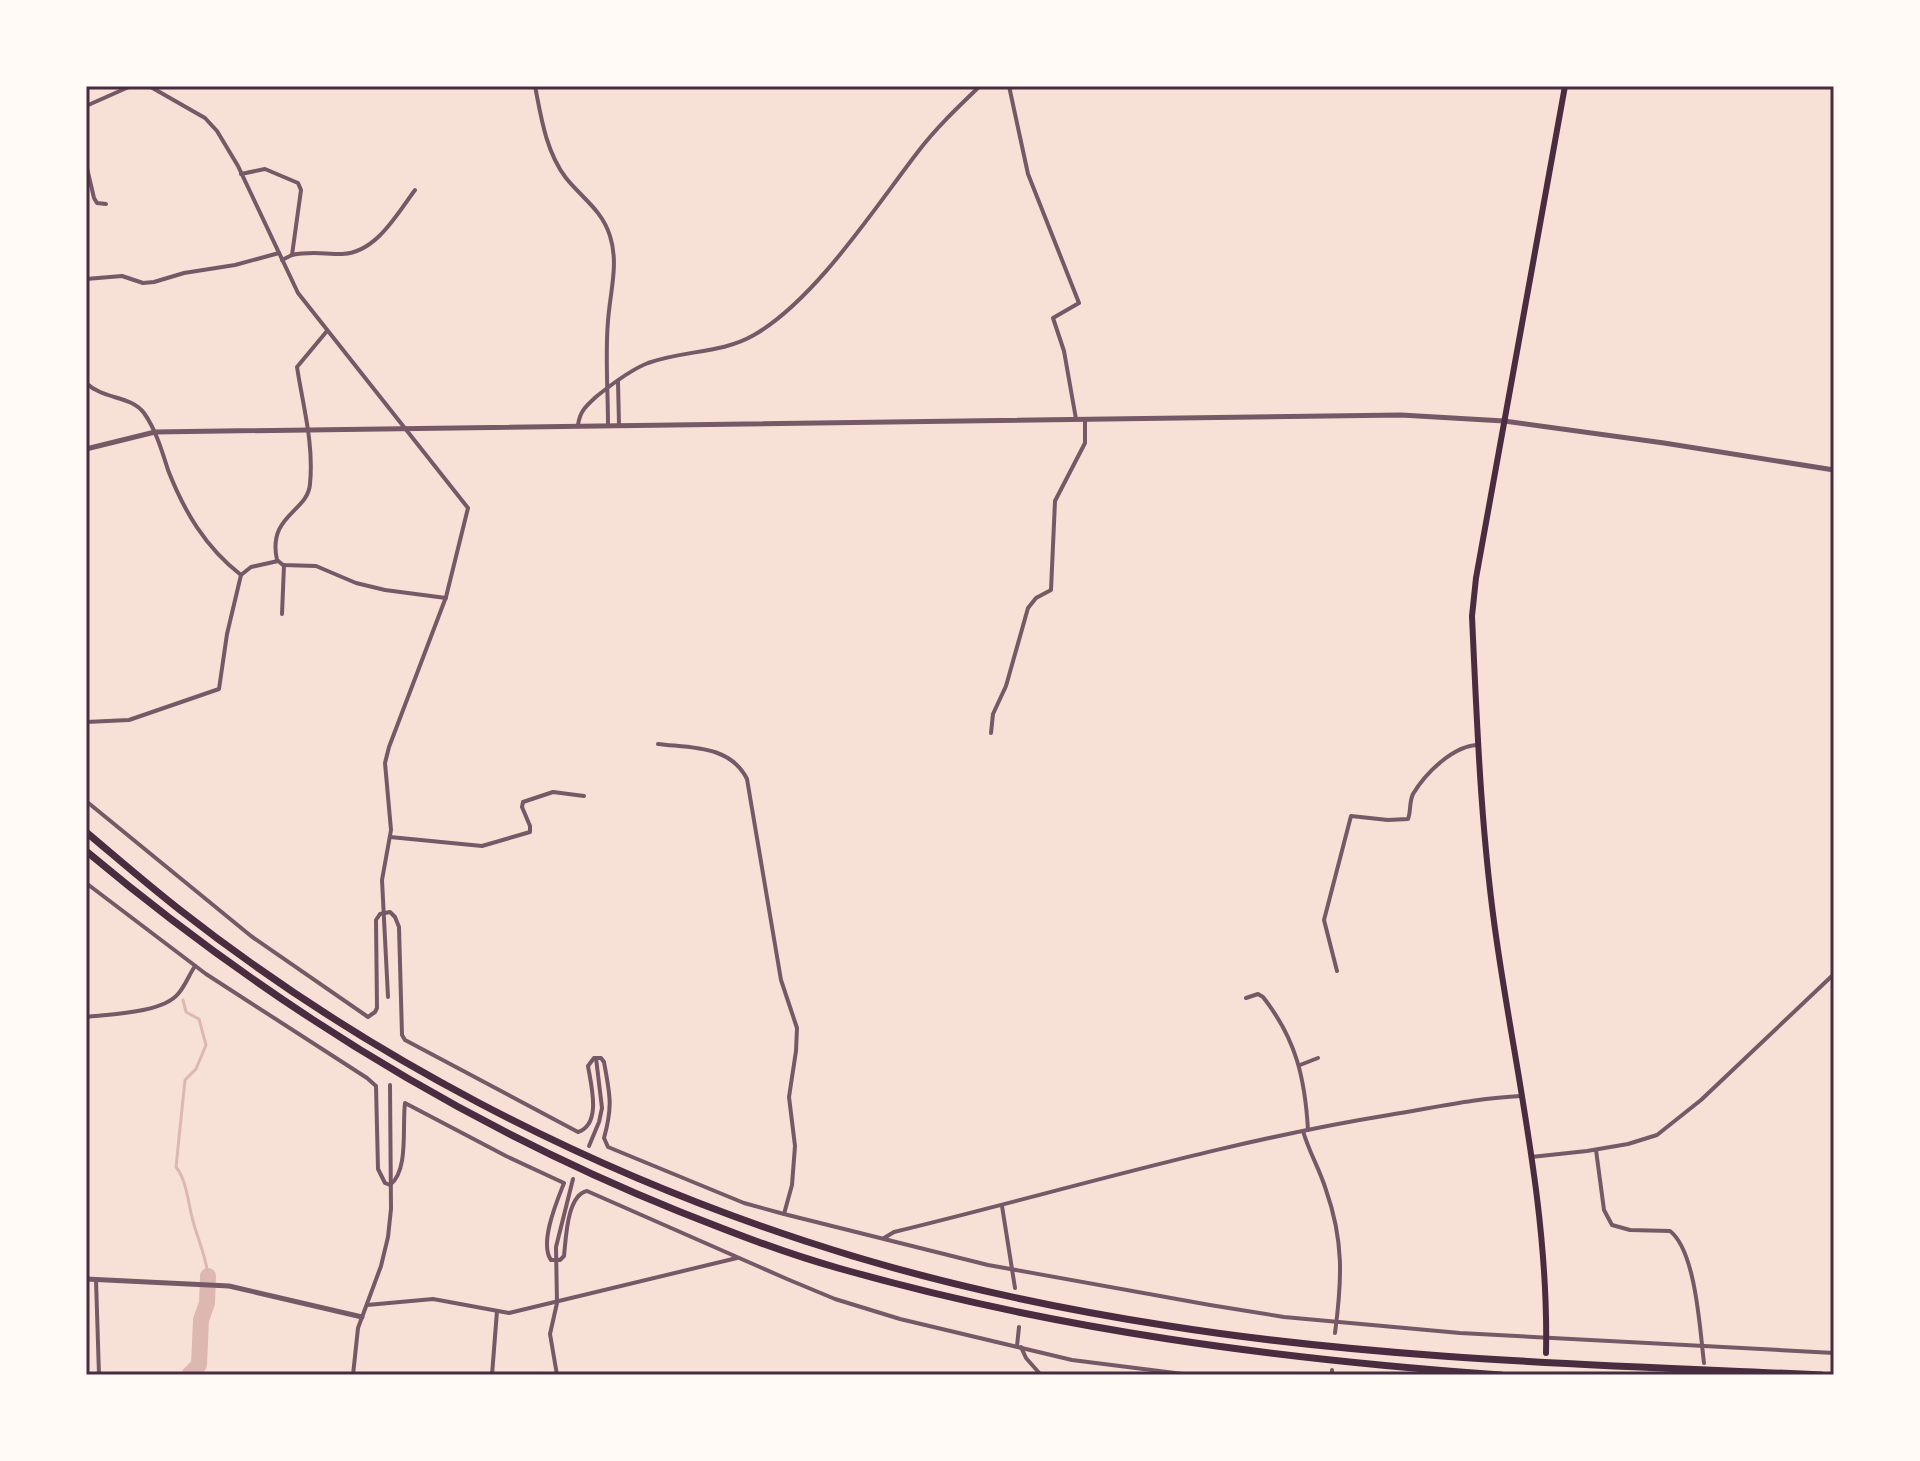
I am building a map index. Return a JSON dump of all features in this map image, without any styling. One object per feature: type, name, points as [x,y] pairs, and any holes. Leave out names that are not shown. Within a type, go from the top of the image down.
[{"type":"highway","points":[[86,832],[223,942],[300,995],[409,1063],[518,1122],[641,1180],[805,1242],[987,1291],[1170,1326],[1363,1349],[1821,1375]]},
{"type":"highway","points":[[86,851],[227,961],[403,1077],[568,1164],[723,1229],[836,1268],[933,1294],[1068,1323],[1268,1354],[1501,1375]]},
{"type":"main road","points":[[1546,1353],[1545,1254],[1487,868],[1472,616],[1476,578],[1565,86]]},
{"type":"street","points":[[86,106],[131,86]]},
{"type":"street","points":[[149,86],[213,125],[241,174],[298,293],[468,508],[446,598],[385,763],[391,817],[382,880],[388,997]]},
{"type":"street","points":[[535,86],[545,133],[557,163],[597,209],[610,235],[615,266],[608,319],[608,425]]},
{"type":"street","points":[[578,425],[581,411],[608,387],[648,363],[723,349],[780,316],[859,230],[919,149],[980,86]]},
{"type":"street","points":[[1009,86],[1028,174],[1079,303],[1053,318],[1064,351],[1076,419]]},
{"type":"street","points":[[86,164],[94,198],[97,203],[106,204]]},
{"type":"street","points":[[241,174],[265,169],[298,183],[301,190],[292,255]]},
{"type":"street","points":[[282,260],[312,251],[343,254],[379,239],[415,190]]},
{"type":"street","points":[[86,279],[122,276],[143,283],[154,282],[279,253]]},
{"type":"street","points":[[327,331],[297,367],[309,429],[310,487],[278,531],[275,551],[278,561],[284,565],[316,566],[356,583],[385,590],[446,598]]},
{"type":"street","points":[[618,381],[619,425]]},
{"type":"street","points":[[86,383],[99,394],[138,406],[155,432],[186,512],[202,536],[241,575]]},
{"type":"street","points":[[86,449],[155,432],[1401,415],[1504,421],[1834,470]]},
{"type":"street","points":[[991,733],[993,714],[1006,686],[1028,608],[1036,598],[1051,590],[1055,501],[1085,443],[1085,419]]},
{"type":"street","points":[[86,722],[129,720],[219,689],[227,634],[241,575],[244,569],[278,561]]},
{"type":"street","points":[[282,614],[284,565]]},
{"type":"street","points":[[658,744],[721,753],[739,767],[749,786],[781,980],[797,1028],[789,1097],[795,1146],[792,1185],[784,1214]]},
{"type":"street","points":[[1337,971],[1324,920],[1351,816],[1408,819],[1415,792],[1448,755],[1471,745],[1479,745]]},
{"type":"street","points":[[390,837],[482,846],[530,832],[523,802],[553,792],[584,796]]},
{"type":"street","points":[[86,801],[251,936],[368,1017],[377,1008],[376,920],[385,912]]},
{"type":"street","points":[[86,883],[195,966],[376,1086],[378,1169],[385,1183],[390,1185]]},
{"type":"street","points":[[385,912],[395,917],[399,927],[402,1035],[405,1040],[578,1132],[585,1129],[592,1114],[588,1066],[596,1058]]},
{"type":"street","points":[[86,1017],[168,1003],[178,994],[195,966]]},
{"type":"street","points":[[1531,1157],[1596,1150],[1657,1135],[1701,1100],[1834,974]]},
{"type":"street","points":[[1246,998],[1258,994],[1263,997],[1283,1027],[1300,1065],[1305,1131],[1338,1231],[1342,1268],[1335,1333]]},
{"type":"street","points":[[596,1058],[604,1062],[611,1102],[604,1138],[608,1147],[744,1203],[1013,1270],[1284,1317],[1336,1323],[1546,1339],[1834,1353]]},
{"type":"street","points":[[589,1146],[602,1108],[596,1058]]},
{"type":"street","points":[[1300,1065],[1318,1058]]},
{"type":"street","points":[[353,1375],[358,1328],[388,1237],[390,1085]]},
{"type":"street","points":[[884,1239],[894,1232],[1251,1142],[1481,1100],[1521,1096]]},
{"type":"street","points":[[390,1185],[398,1178],[401,1164],[405,1103],[564,1183],[553,1211],[548,1240],[548,1254],[551,1260],[556,1261]]},
{"type":"street","points":[[1596,1150],[1604,1210],[1612,1225],[1630,1230],[1670,1231],[1677,1238],[1694,1281],[1704,1363]]},
{"type":"street","points":[[557,1375],[550,1334],[557,1303],[556,1261],[560,1229],[573,1179]]},
{"type":"street","points":[[556,1261],[564,1256],[565,1238],[576,1198],[587,1191],[848,1303],[935,1328],[1072,1360],[1191,1375]]},
{"type":"street","points":[[1002,1206],[1015,1288]]},
{"type":"street","points":[[367,1305],[433,1299],[509,1313],[740,1258]]},
{"type":"street","points":[[86,1279],[229,1286],[362,1317]]},
{"type":"street","points":[[96,1280],[99,1375]]},
{"type":"street","points":[[492,1375],[497,1311]]},
{"type":"street","points":[[1019,1327],[1019,1346],[1041,1375]]},
{"type":"waterway","points":[[183,1000],[186,1012],[199,1019],[206,1045],[196,1069],[185,1080],[176,1167],[185,1185],[208,1276]]},
{"type":"waterway","points":[[189,1375],[199,1365],[201,1320],[207,1303],[208,1276]]}]
